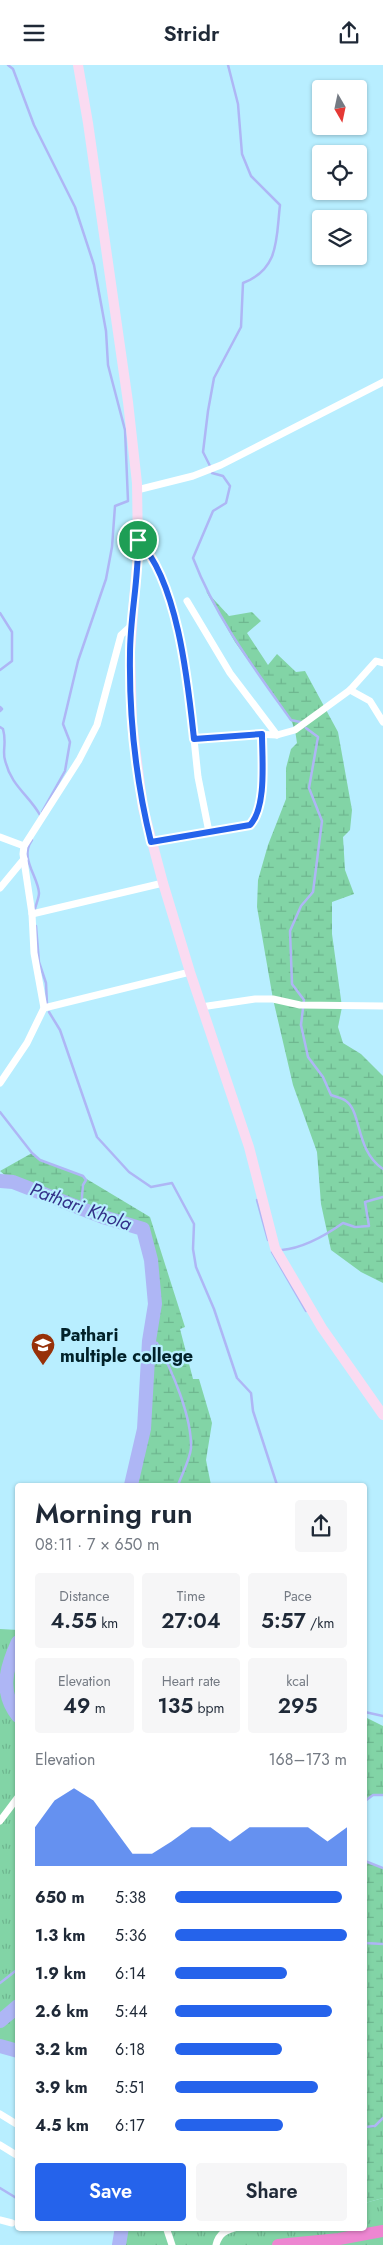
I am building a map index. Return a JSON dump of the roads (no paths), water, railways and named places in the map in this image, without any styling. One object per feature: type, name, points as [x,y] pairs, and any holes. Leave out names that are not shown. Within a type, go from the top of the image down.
[{"type":"highway","points":[[278,2245],[339,2239],[383,2231]]},
{"type":"street","points":[[78,65],[128,402],[137,489],[138,540],[130,653],[132,724],[143,808],[162,883],[201,1007],[249,1147],[275,1248],[322,1328],[383,1415]]},
{"type":"street","points":[[137,489],[193,476],[221,465],[383,383]]},
{"type":"street","points":[[138,540],[148,549],[158,568],[169,602],[186,669],[198,777],[209,832]]},
{"type":"street","points":[[187,601],[230,673],[277,735]]},
{"type":"street","points":[[0,1083],[27,1043],[44,1008],[34,953],[32,914],[24,859],[24,846],[79,760],[97,725],[122,635],[132,625]]},
{"type":"street","points":[[194,739],[262,734],[277,735],[296,730],[350,689],[376,661],[383,663]]},
{"type":"street","points":[[350,689],[370,701],[383,722]]},
{"type":"street","points":[[151,843],[250,825],[261,794],[262,734]]},
{"type":"street","points":[[0,837],[24,846]]},
{"type":"street","points":[[0,888],[24,859]]},
{"type":"street","points":[[32,914],[162,883]]},
{"type":"street","points":[[44,1008],[190,972]]},
{"type":"street","points":[[201,1007],[256,999],[273,999],[302,1005],[383,1006]]},
{"type":"street","points":[[0,1821],[15,1801]]},
{"type":"street","points":[[0,2114],[15,2123]]},
{"type":"street","points":[[0,2145],[15,2154]]},
{"type":"street","points":[[0,2220],[12,2223]]},
{"type":"street","points":[[167,2231],[172,2245]]},
{"type":"street","points":[[216,2245],[218,2237],[226,2231]]},
{"type":"waterway","points":[[8,65],[13,69],[34,125],[75,207],[94,265],[106,331],[108,365],[125,430],[128,501],[115,506],[112,547],[106,579],[78,661],[63,724],[70,742],[65,771],[42,812]]},
{"type":"waterway","points":[[210,466],[203,452],[214,378],[241,327],[243,283],[264,270],[274,251],[280,205],[251,176],[242,154],[238,104],[228,65]]},
{"type":"waterway","points":[[212,473],[223,476],[230,486],[226,503],[213,511],[193,558],[202,580],[237,642],[291,720],[300,722]]},
{"type":"waterway","points":[[0,613],[12,632],[12,661],[0,670]]},
{"type":"waterway","points":[[0,707],[2,709],[0,711]]},
{"type":"waterway","points":[[0,727],[3,729],[4,734],[4,757],[11,777],[40,815]]},
{"type":"waterway","points":[[306,728],[318,737],[309,788],[322,821],[313,892],[301,906],[290,931],[292,984],[304,1000],[301,1025],[308,1057],[323,1077],[331,1095],[344,1100],[351,1106],[368,1152],[383,1169]]},
{"type":"waterway","points":[[32,840],[27,853],[39,893],[35,909]]},
{"type":"waterway","points":[[36,926],[39,962],[46,983],[47,1004]]},
{"type":"waterway","points":[[49,1012],[60,1030],[97,1137],[129,1172],[151,1187],[172,1183],[194,1224],[193,1249],[196,1267],[214,1309],[237,1378],[251,1393],[253,1411],[276,1483]]},
{"type":"waterway","points":[[0,1112],[32,1153],[40,1160],[83,1176],[86,1180],[83,1185],[81,1208]]},
{"type":"waterway","name":"Pathari Khola","points":[[0,1181],[13,1182],[103,1217],[143,1229],[151,1260],[155,1304],[149,1341],[144,1429],[131,1483]]},
{"type":"waterway","points":[[282,1250],[298,1247],[314,1240],[343,1223],[355,1227],[369,1226],[365,1202],[383,1197]]},
{"type":"waterway","points":[[257,1200],[268,1240]]},
{"type":"waterway","points":[[272,1252],[306,1311]]},
{"type":"waterway","points":[[149,1341],[157,1343],[163,1354],[175,1380],[188,1422],[191,1448],[188,1462],[179,1483]]},
{"type":"waterway","points":[[15,1650],[6,1681],[9,1699],[15,1712]]},
{"type":"waterway","points":[[367,1712],[383,1716]]},
{"type":"waterway","points":[[367,1800],[373,1795],[383,1795]]},
{"type":"waterway","points":[[367,1862],[383,1868]]},
{"type":"waterway","points":[[367,1943],[383,1944]]},
{"type":"waterway","points":[[0,1983],[15,1971]]},
{"type":"waterway","name":"Pathari Khola","points":[[0,2021],[15,2008]]},
{"type":"waterway","name":"Pathari Khola","points":[[0,2046],[15,2050]]},
{"type":"waterway","points":[[367,2127],[375,2126],[383,2118]]},
{"type":"waterway","points":[[0,2188],[15,2197]]},
{"type":"waterway","name":"Pathari Khola","points":[[119,2245],[121,2231]]},
{"type":"place","name":"Pathari multiple college","points":[[43,1366]]}]
